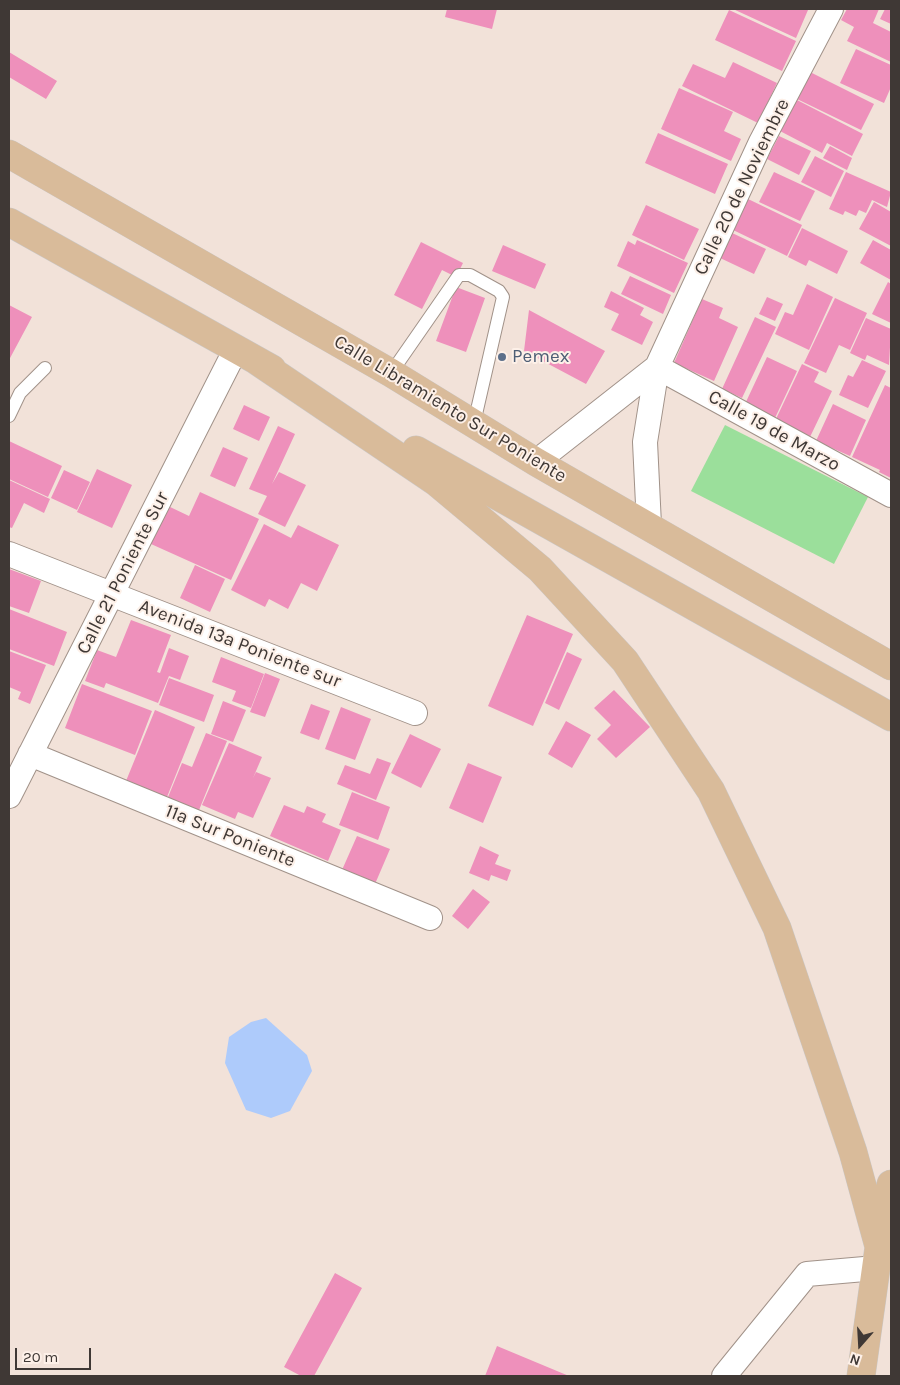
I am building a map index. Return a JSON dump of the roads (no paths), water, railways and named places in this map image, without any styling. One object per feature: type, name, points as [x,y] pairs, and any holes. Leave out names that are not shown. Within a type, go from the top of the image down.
[{"type":"main road","name":"Calle Libramiento Sur Poniente","points":[[9,154],[391,373],[536,462],[649,525],[891,666]]},
{"type":"main road","points":[[9,222],[891,717]]},
{"type":"main road","points":[[246,355],[436,482],[540,569],[625,661],[711,791],[777,928],[853,1152],[877,1258]]},
{"type":"main road","points":[[861,1376],[877,1258],[891,1184]]},
{"type":"street","name":"Calle 20 de Noviembre","points":[[649,525],[645,442],[657,367],[761,142],[831,9]]},
{"type":"street","name":"Calle 21 Poniente Sur","points":[[9,796],[113,594],[246,355]]},
{"type":"street","name":"Calle 20 de Noviembre","points":[[536,462],[657,367]]},
{"type":"street","name":"Calle 19 de Marzo","points":[[657,367],[891,495]]},
{"type":"street","name":"Avenida 13a Poniente sur","points":[[9,554],[415,712]]},
{"type":"street","name":"11a Sur Poniente","points":[[30,754],[430,918]]},
{"type":"street","points":[[724,1376],[807,1274],[877,1258]]},
{"type":"lane","points":[[391,373],[459,275],[470,275],[499,291],[503,296],[474,423]]},
{"type":"lane","points":[[9,416],[20,393],[45,368]]},
{"type":"water","points":[[266,1018],[307,1055],[312,1071],[290,1111],[271,1118],[246,1110],[225,1063],[229,1037],[251,1022]]},
{"type":"place","name":"Pemex","points":[[502,357]]}]
